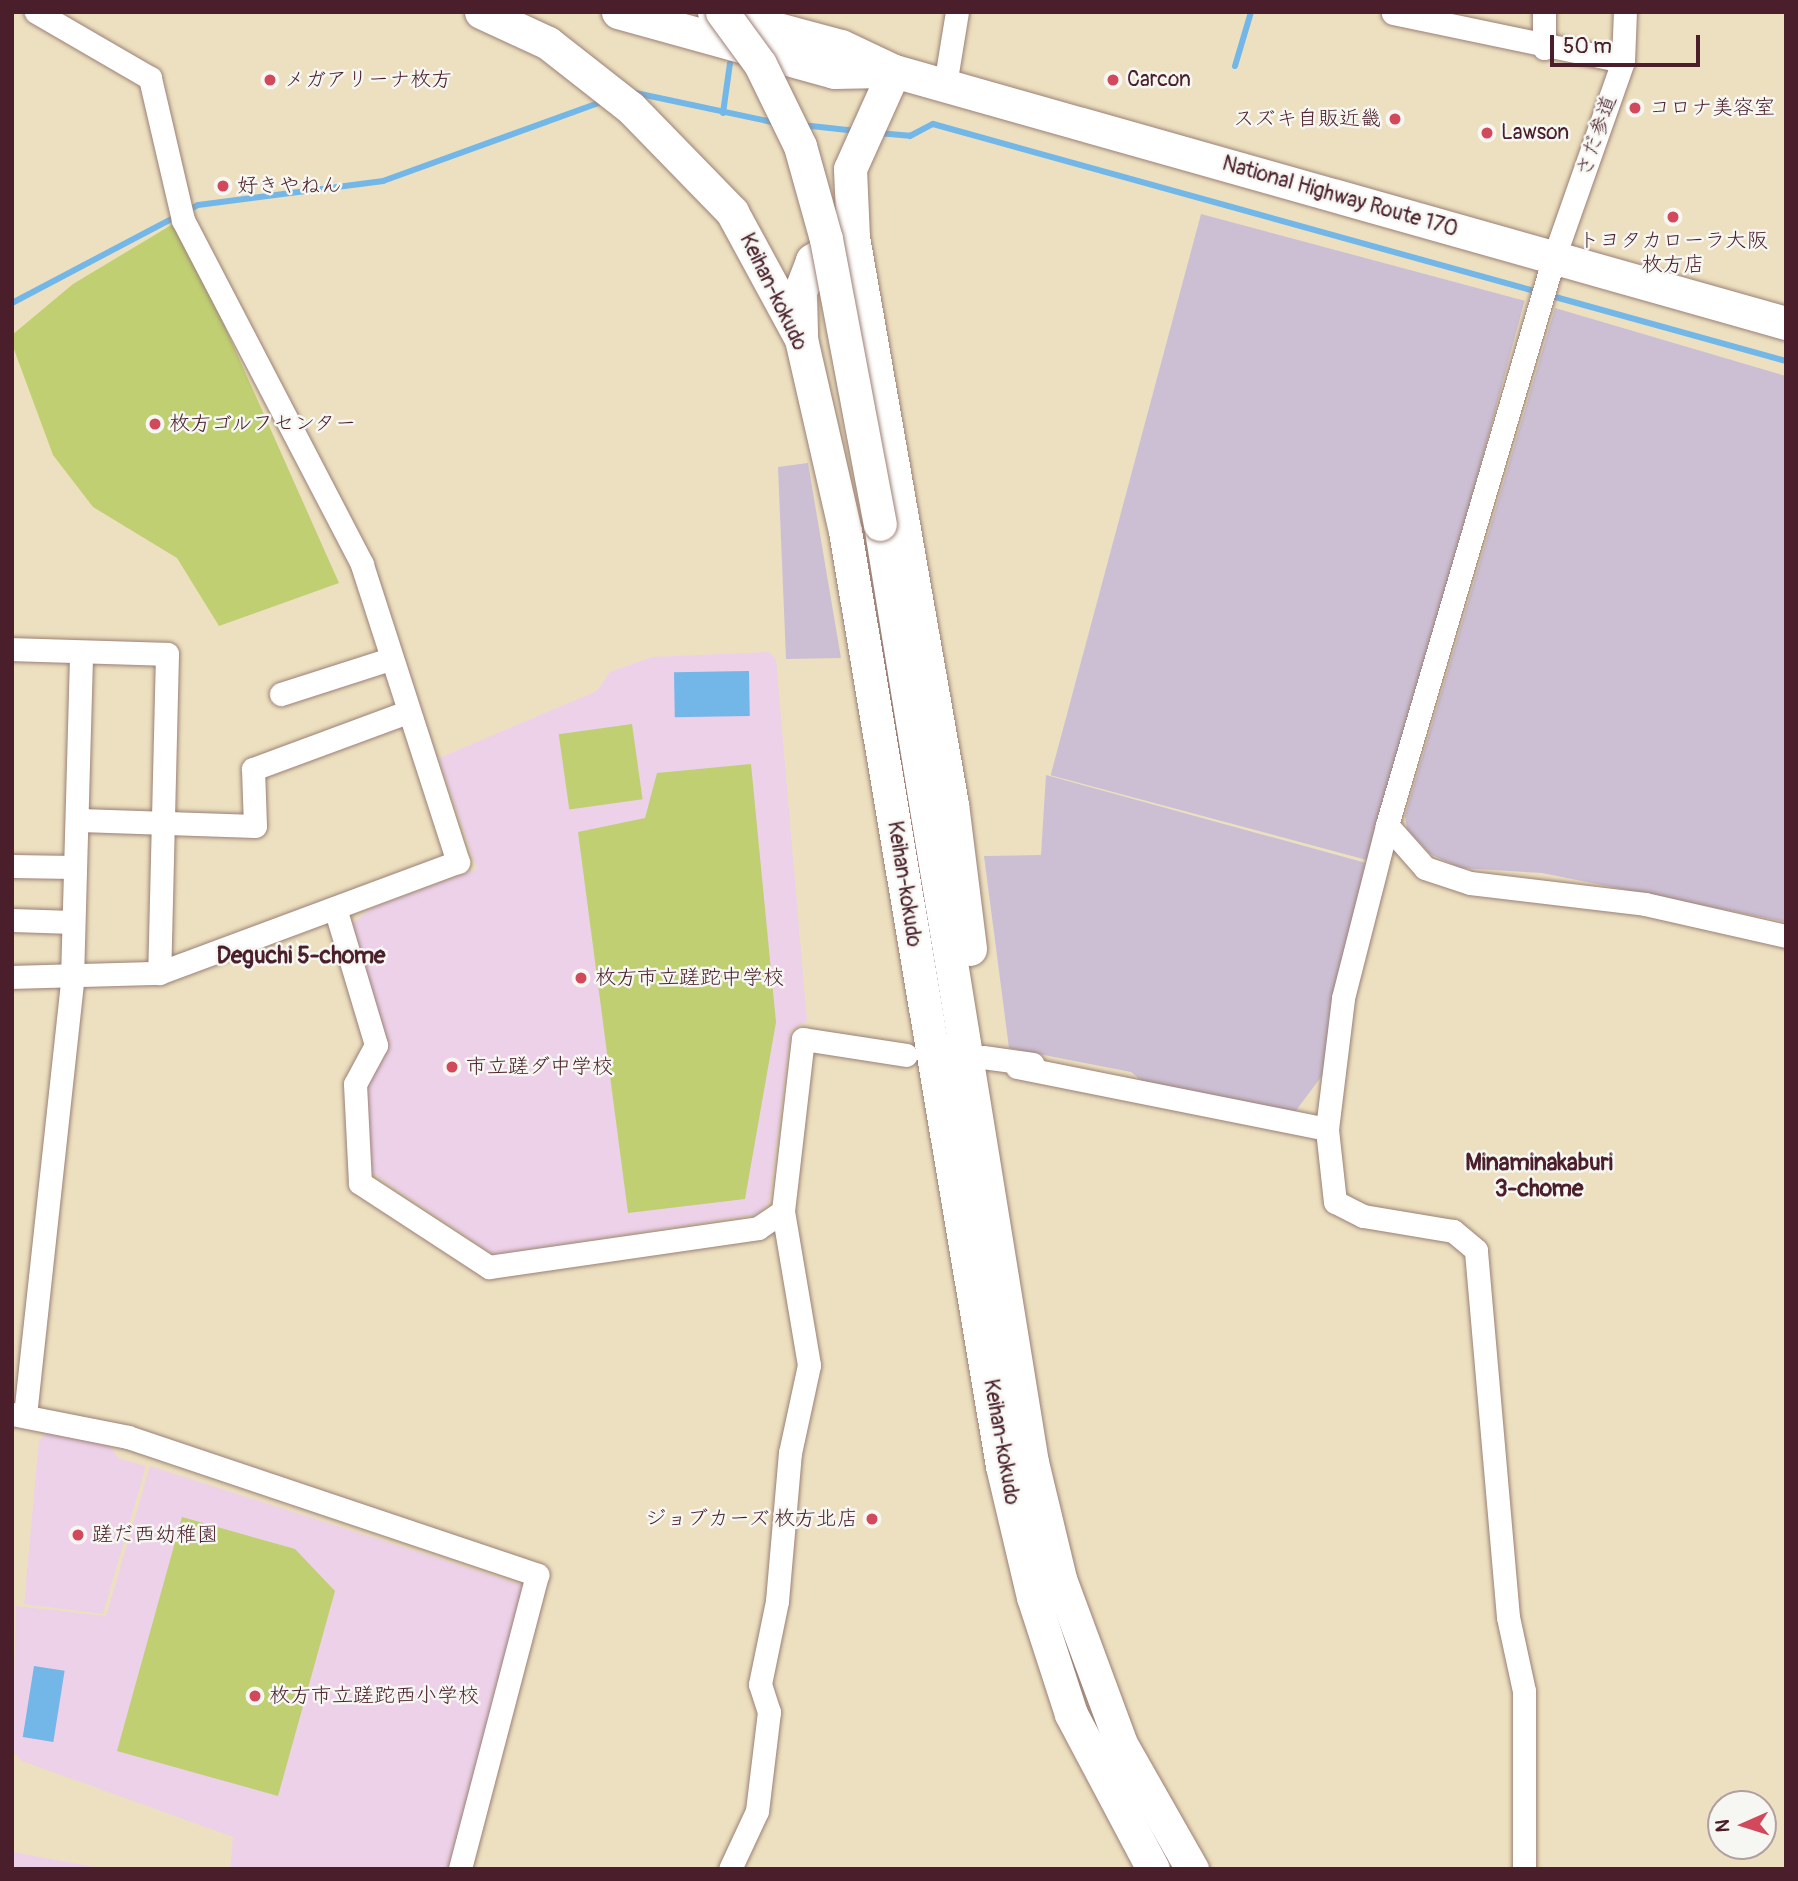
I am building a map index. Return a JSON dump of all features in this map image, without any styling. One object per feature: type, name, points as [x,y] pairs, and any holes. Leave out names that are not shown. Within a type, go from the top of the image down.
[{"type":"highway","name":"Keihan-kokudo","points":[[481,12],[548,43],[596,76],[631,108],[732,212],[801,339],[845,531],[919,1051],[1002,1466],[1033,1597],[1071,1714],[1146,1864]]},
{"type":"highway","name":"National Highway Route 170","points":[[618,12],[834,72],[894,71]]},
{"type":"highway","name":"National Highway Route 170","points":[[714,12],[809,38],[894,71],[945,85],[1546,284],[1786,323]]},
{"type":"highway","name":"Keihan-kokudo","points":[[722,12],[760,64],[800,146],[827,239],[880,524],[1032,1462],[1060,1579],[1121,1744],[1192,1869]]},
{"type":"highway","points":[[777,12],[809,38]]},
{"type":"highway","points":[[894,71],[850,169],[853,237],[952,804],[983,1057],[982,1160]]},
{"type":"highway","points":[[801,339],[800,292],[812,260],[853,237]]},
{"type":"street","points":[[12,977],[72,979],[159,973],[458,862],[407,712],[362,564],[182,209],[150,78],[36,12]]},
{"type":"street","points":[[945,85],[957,12]]},
{"type":"street","points":[[1544,12],[1544,48]]},
{"type":"street","name":"さだ参道","points":[[1524,1869],[1524,1691],[1508,1617],[1476,1250],[1453,1231],[1363,1216],[1335,1202],[1327,1129],[1343,998],[1387,825],[1546,284],[1623,61],[1625,12]]},
{"type":"street","points":[[1393,13],[1425,17],[1544,48],[1623,61]]},
{"type":"street","points":[[12,649],[167,654],[159,973]]},
{"type":"street","points":[[80,652],[80,820],[74,867],[72,979],[18,1414],[128,1437],[537,1575],[460,1869]]},
{"type":"street","points":[[281,694],[390,659]]},
{"type":"street","points":[[80,820],[255,826],[253,769],[407,712]]},
{"type":"street","points":[[1387,825],[1425,868],[1470,883],[1645,905],[1786,936]]},
{"type":"street","points":[[12,866],[74,867]]},
{"type":"street","points":[[335,908],[376,1045],[355,1084],[360,1183],[488,1266],[758,1228],[783,1211]]},
{"type":"street","points":[[12,920],[73,922]]},
{"type":"street","points":[[730,1869],[757,1811],[769,1712],[760,1684],[776,1601],[788,1464],[809,1365],[783,1211],[803,1039],[810,1029],[919,1051]]},
{"type":"street","points":[[983,1057],[1121,1077],[1136,1089]]},
{"type":"street","points":[[1017,1067],[1327,1129]]},
{"type":"shaded area","points":[[1201,214],[1525,301],[1374,862],[1051,775]]},
{"type":"shaded area","points":[[1555,308],[1786,376],[1786,922],[1542,873],[1461,868],[1430,854],[1407,829],[1405,816]]},
{"type":"shaded area","points":[[808,463],[841,658],[786,659],[778,467]]},
{"type":"shaded area","name":"枚方市立蹉跎中学校","points":[[769,652],[776,659],[807,1021],[791,1030],[769,1202],[758,1214],[494,1255],[368,1170],[363,1095],[380,1050],[352,924],[372,908],[477,869],[439,758],[597,691],[610,672],[652,657]]},
{"type":"shaded area","points":[[1046,775],[1366,863],[1324,1073],[1295,1112],[1146,1084],[1131,1072],[1009,1048],[984,856],[1041,855]]},
{"type":"shaded area","name":"蹉だ西幼稚園","points":[[50,1431],[107,1442],[118,1458],[146,1466],[103,1614],[24,1604],[39,1440]]},
{"type":"shaded area","name":"枚方市立蹉跎西小学校","points":[[150,1466],[524,1586],[455,1869],[230,1869],[233,1837],[22,1761],[12,1750],[16,1606],[106,1616]]},
{"type":"shaded area","points":[[12,1852],[106,1869],[12,1869]]},
{"type":"green space","name":"枚方ゴルフセンター","points":[[178,221],[339,583],[219,626],[177,558],[93,507],[53,455],[12,344],[12,335],[73,284]]},
{"type":"green space","points":[[632,724],[643,799],[569,810],[559,734]]},
{"type":"green space","points":[[751,764],[776,1022],[745,1199],[628,1213],[578,832],[645,818],[657,773]]},
{"type":"green space","points":[[182,1517],[295,1549],[335,1591],[278,1796],[117,1751]]},
{"type":"water","points":[[749,671],[750,716],[675,717],[674,672]]},
{"type":"water","points":[[34,1666],[65,1671],[53,1742],[23,1737]]},
{"type":"waterway","points":[[1235,66],[1251,12]]},
{"type":"waterway","points":[[723,113],[730,63]]},
{"type":"waterway","points":[[631,92],[777,123]]},
{"type":"waterway","points":[[12,303],[198,205],[383,181],[604,101]]},
{"type":"waterway","points":[[878,133],[910,136],[933,124],[1538,292]]},
{"type":"waterway","points":[[802,125],[857,131]]},
{"type":"waterway","points":[[1548,295],[1786,361]]},
{"type":"place","name":"メガアリーナ枚方","points":[[270,80]]},
{"type":"place","name":"Carcon","points":[[1113,80]]},
{"type":"place","name":"コロナ美容室","points":[[1635,108]]},
{"type":"place","name":"スズキ自販近畿","points":[[1395,119]]},
{"type":"place","name":"Lawson","points":[[1487,133]]},
{"type":"place","name":"好きやねん","points":[[223,186]]},
{"type":"place","name":"トヨタカローラ大阪 枚方店","points":[[1673,217]]},
{"type":"place","name":"枚方ゴルフセンター","points":[[155,424]]},
{"type":"place","name":"枚方市立蹉跎中学校","points":[[581,978]]},
{"type":"place","name":"市立蹉ダ中学校","points":[[452,1067]]},
{"type":"place","name":"ジョブカーズ 枚方北店","points":[[872,1519]]},
{"type":"place","name":"蹉だ西幼稚園","points":[[78,1535]]},
{"type":"place","name":"枚方市立蹉跎西小学校","points":[[255,1696]]},
{"type":"district","name":"Deguchi 5-chome","points":[[301,956]]},
{"type":"district","name":"Minaminakaburi 3-chome","points":[[1539,1176]]}]
